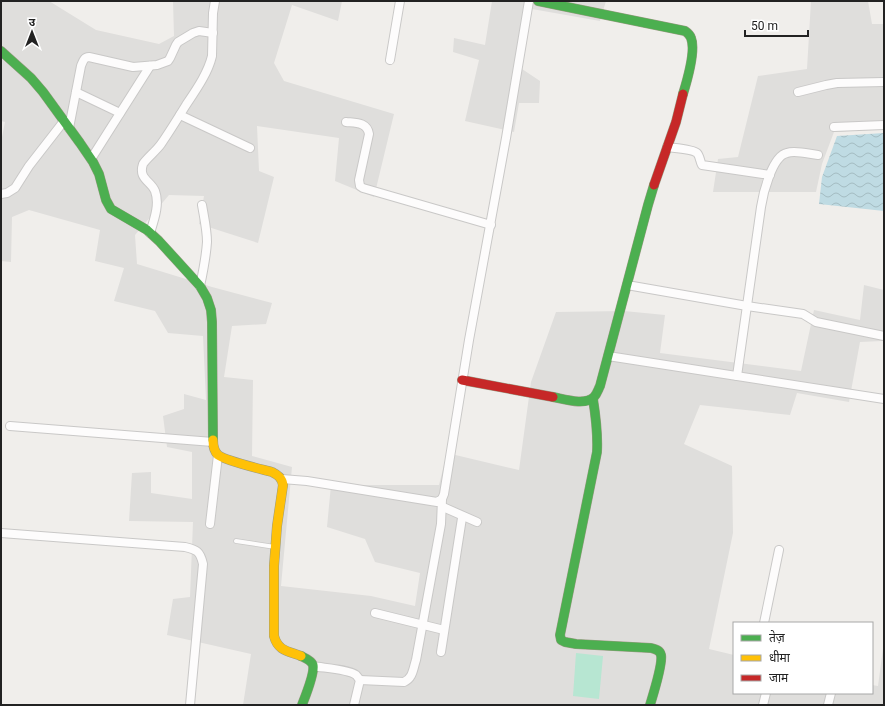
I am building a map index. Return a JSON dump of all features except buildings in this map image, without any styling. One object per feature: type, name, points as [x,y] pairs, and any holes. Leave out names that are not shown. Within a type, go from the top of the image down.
[{"type":"street","points":[[150,232],[155,216],[156,197],[154,188],[144,177],[143,167],[146,159],[162,143],[180,115],[202,80],[210,62],[212,56],[213,13],[215,1]]},
{"type":"street","points":[[390,60],[400,1]]},
{"type":"street","points":[[313,666],[348,672],[354,674],[360,680],[404,682],[409,680],[412,676],[440,524],[462,380],[491,225],[529,1]]},
{"type":"street","points":[[462,380],[577,401],[588,401],[593,399],[600,386],[650,198],[678,115],[686,86],[693,41],[690,34],[685,31],[538,1]]},
{"type":"street","points":[[1,194],[7,193],[15,188],[29,166],[67,124],[83,61],[87,57],[132,67],[157,65],[168,62],[178,42],[192,33],[212,33]]},
{"type":"street","points":[[1,51],[44,92],[67,124],[99,174],[106,200],[111,209],[150,232],[200,286],[207,298],[211,310],[212,322],[213,442],[215,451],[223,458],[272,472],[282,479],[283,491],[277,526],[274,566],[274,636],[276,644],[286,651],[306,658],[313,666],[302,705]]},
{"type":"street","points":[[91,160],[150,66]]},
{"type":"street","points":[[798,92],[837,83],[884,82]]},
{"type":"street","points":[[76,92],[120,113]]},
{"type":"street","points":[[180,115],[250,148]]},
{"type":"street","points":[[346,122],[361,124],[366,126],[368,129],[369,134],[359,180],[360,186],[491,225]]},
{"type":"street","points":[[834,127],[884,125]]},
{"type":"street","points":[[667,147],[697,152],[702,165],[770,175]]},
{"type":"street","points":[[737,376],[762,200],[766,183],[781,155],[793,152],[818,155]]},
{"type":"street","points":[[200,286],[207,242],[202,205]]},
{"type":"street","points":[[627,285],[747,306],[803,314],[816,322],[884,336]]},
{"type":"street","points":[[608,356],[884,399]]},
{"type":"street","points":[[593,399],[597,421],[597,452],[561,628],[561,640],[571,643],[651,648],[658,651],[661,654],[662,661],[650,705]]},
{"type":"street","points":[[10,426],[213,442]]},
{"type":"street","points":[[210,524],[218,455]]},
{"type":"street","points":[[282,479],[299,480],[442,503],[477,522]]},
{"type":"street","points":[[441,652],[462,518]]},
{"type":"street","points":[[1,534],[185,547],[196,550],[201,556],[203,564],[190,705]]},
{"type":"street","points":[[764,622],[779,550]]},
{"type":"street","points":[[375,613],[444,630]]},
{"type":"street","points":[[354,705],[360,680]]},
{"type":"street","points":[[763,705],[766,694]]},
{"type":"street","points":[[828,705],[831,694]]},
{"type":"lane","points":[[236,541],[275,547]]},
{"type":"shaded area","points":[[1,1],[49,1],[96,30],[159,44],[174,36],[173,1],[342,1],[338,21],[292,5],[274,63],[284,81],[394,114],[374,197],[335,181],[339,138],[257,126],[259,171],[274,177],[258,243],[199,224],[204,196],[169,195],[135,235],[137,264],[212,287],[272,303],[266,324],[232,326],[224,377],[253,380],[252,456],[292,467],[281,586],[371,596],[415,606],[420,573],[375,562],[365,539],[327,527],[331,485],[439,485],[447,453],[519,470],[531,382],[556,312],[624,311],[665,315],[660,353],[801,371],[814,310],[860,320],[864,285],[884,290],[884,331],[882,341],[860,342],[849,402],[797,393],[790,415],[700,405],[684,444],[732,466],[733,533],[709,649],[733,655],[733,694],[873,694],[873,685],[878,686],[884,641],[884,705],[243,705],[251,654],[167,635],[173,599],[190,597],[193,522],[129,521],[132,473],[151,472],[151,493],[192,499],[192,452],[167,447],[163,416],[184,409],[184,394],[206,400],[203,336],[168,333],[155,311],[114,301],[124,268],[95,261],[100,230],[29,210],[12,217],[11,262],[1,261],[1,142],[5,122],[1,121]]},
{"type":"shaded area","points":[[492,1],[606,1],[600,21],[532,9],[522,69],[540,81],[539,103],[519,103],[514,132],[465,121],[479,60],[453,52],[454,38],[485,45]]},
{"type":"shaded area","points":[[811,1],[868,1],[872,24],[884,24],[884,129],[834,132],[822,164],[816,192],[713,192],[718,159],[738,157],[758,76],[807,69]]},
{"type":"green space","points":[[576,653],[603,656],[599,699],[573,696]]},
{"type":"water","points":[[884,133],[884,211],[819,204],[822,177],[837,136]]},
{"type":"traffic: fast","points":[[538,1],[685,31],[691,37],[692,50],[687,81],[683,94]]},
{"type":"traffic: fast","points":[[1,51],[31,78],[80,143],[99,174],[106,200],[111,209],[147,230],[159,241],[200,286],[207,298],[211,310],[212,322],[213,440]]},
{"type":"traffic: fast","points":[[553,397],[574,401],[590,400],[594,397],[600,386],[654,185]]},
{"type":"traffic: fast","points":[[593,399],[597,452],[560,635],[561,640],[576,644],[656,649],[661,655],[661,665],[650,705]]},
{"type":"traffic: fast","points":[[301,656],[308,659],[313,665],[313,674],[302,705]]},
{"type":"traffic: slow","points":[[213,440],[214,448],[218,455],[236,462],[272,472],[282,480],[283,485],[277,526],[274,566],[274,636],[281,648],[301,656]]},
{"type":"traffic: jam","points":[[654,185],[676,122],[683,94]]},
{"type":"traffic: jam","points":[[462,380],[553,397]]}]
